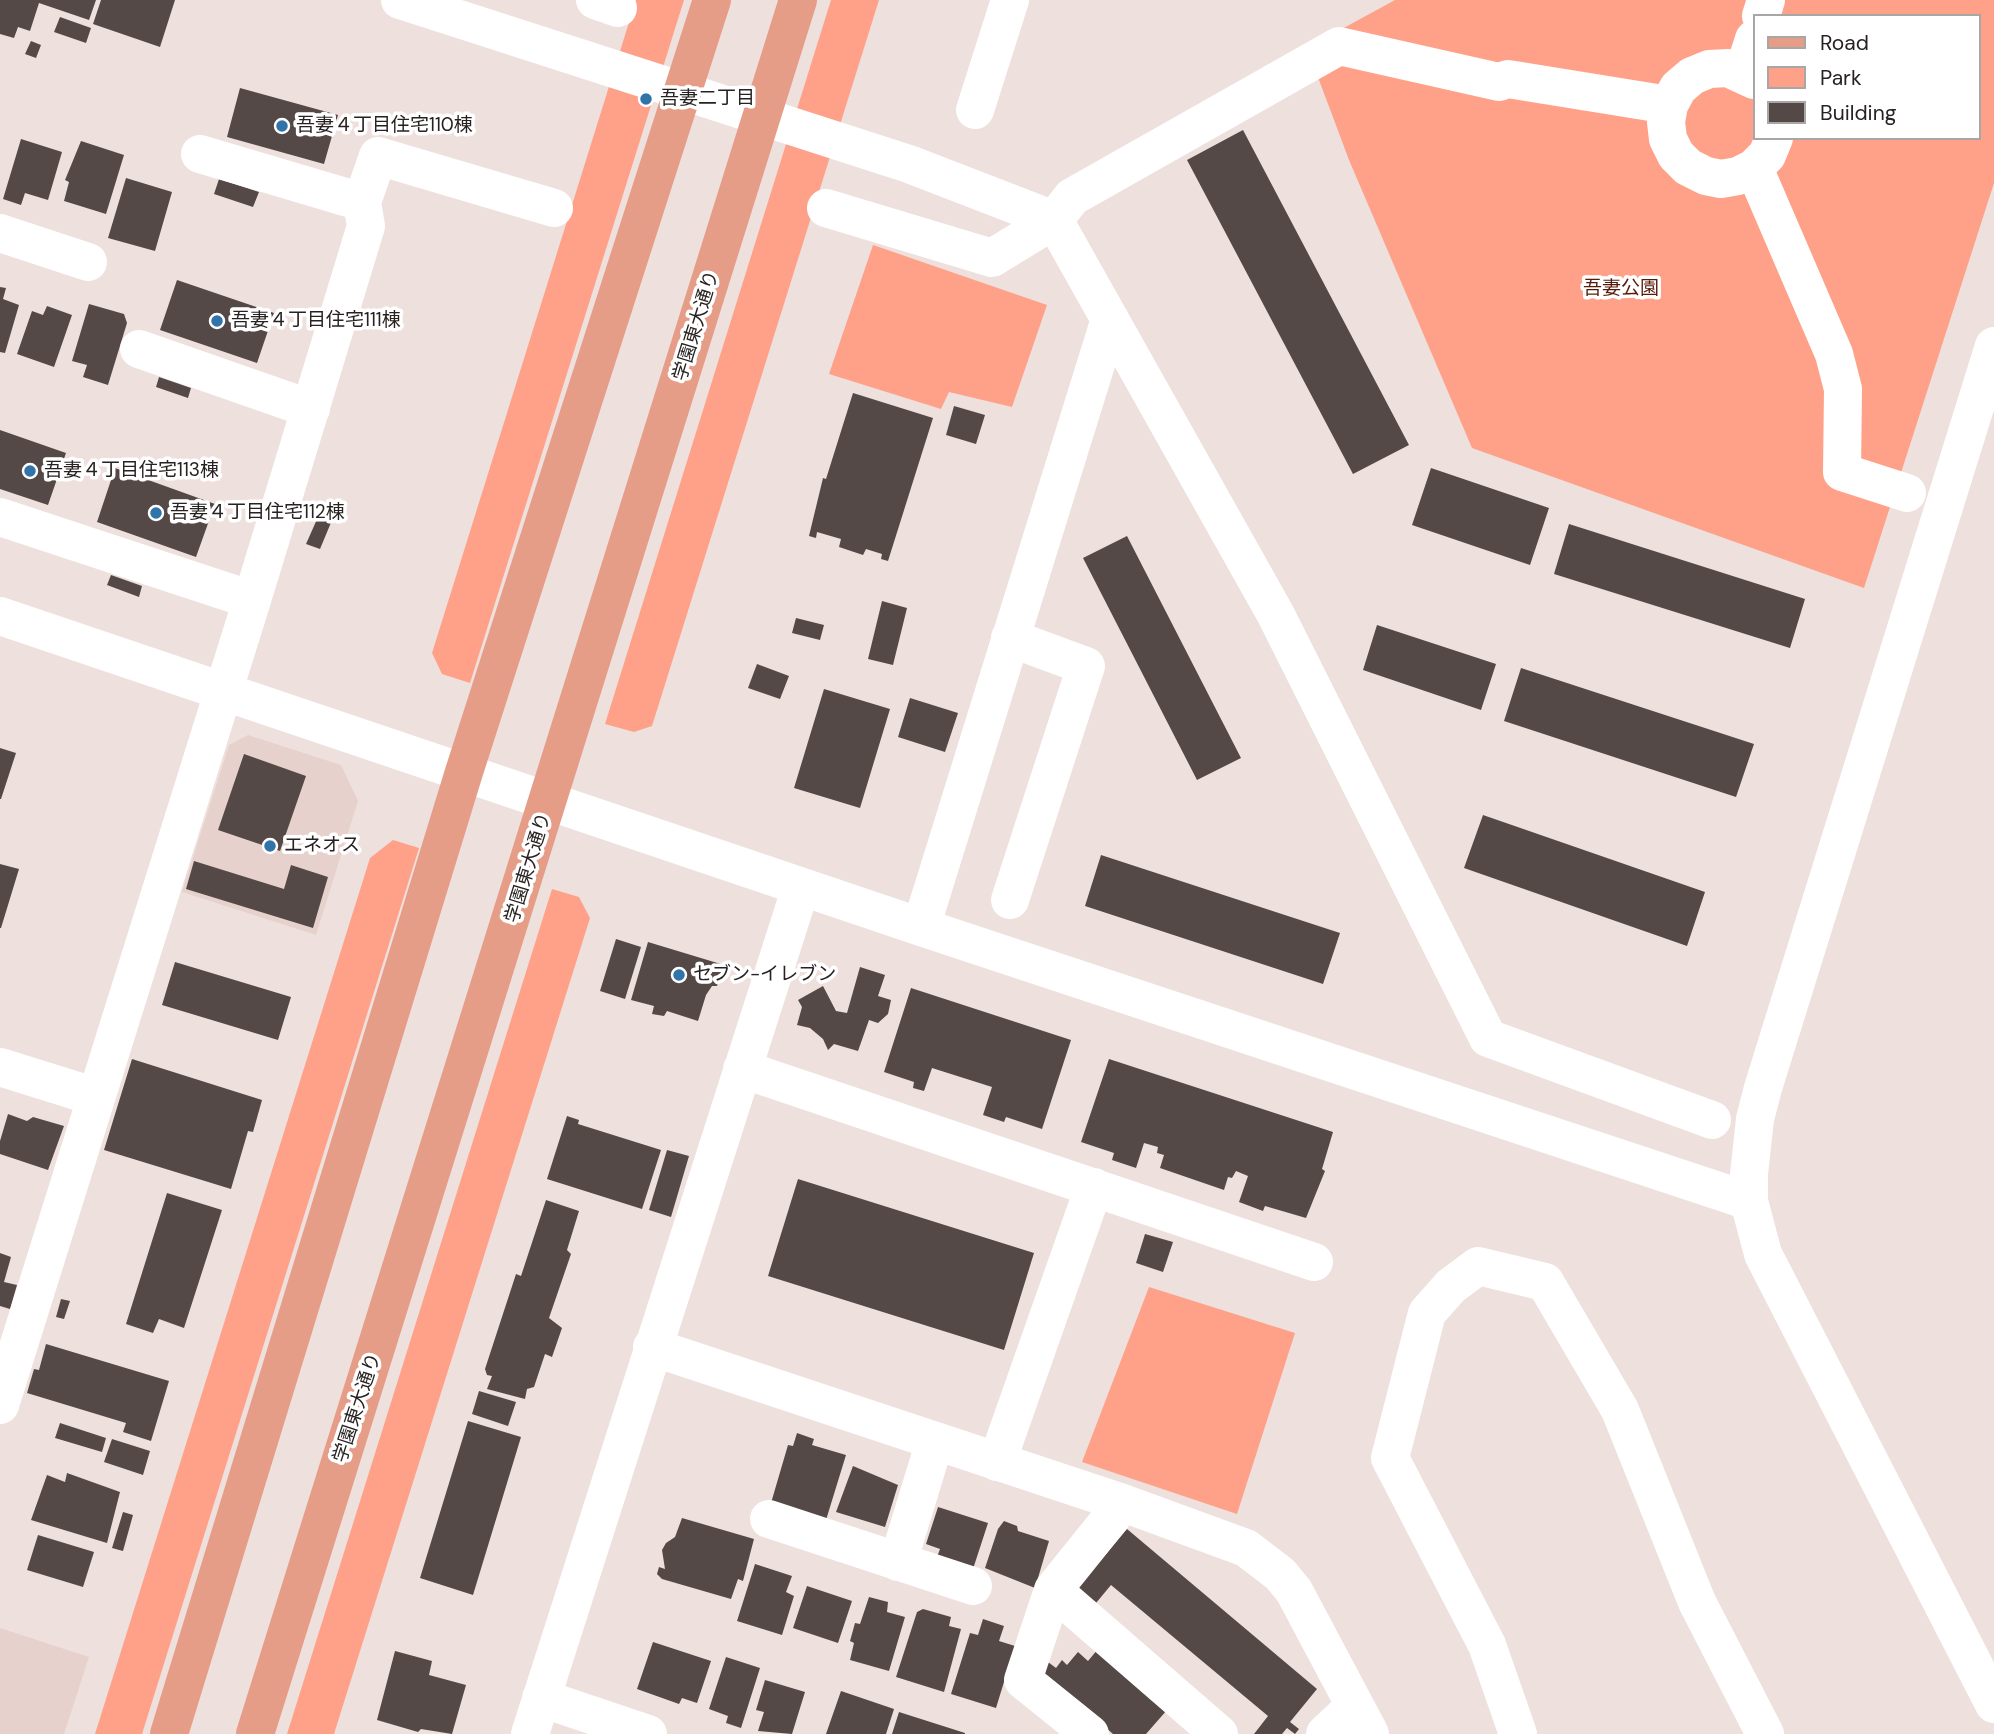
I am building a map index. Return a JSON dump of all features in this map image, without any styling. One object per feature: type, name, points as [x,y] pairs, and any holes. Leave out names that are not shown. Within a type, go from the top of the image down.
[{"type":"main road","points":[[169,1734],[464,772],[712,0]]},
{"type":"main road","name":"学園東大通り","points":[[255,1734],[798,0]]},
{"type":"street","points":[[401,0],[909,164],[1054,220],[1276,615],[1488,1038],[1712,1120]]},
{"type":"street","points":[[975,110],[1010,0]]},
{"type":"street","points":[[825,208],[992,258],[1054,220],[1072,197],[1339,46],[1499,82],[1508,79],[1669,105]]},
{"type":"street","points":[[1751,64],[1701,72],[1678,88],[1669,105],[1666,122],[1668,139],[1676,155],[1688,167],[1706,176],[1721,179],[1738,176],[1764,153],[1834,354],[1843,389],[1842,472],[1907,493]]},
{"type":"street","points":[[200,154],[362,202]]},
{"type":"street","points":[[0,1405],[311,409],[366,226],[362,202],[378,156],[554,208]]},
{"type":"street","points":[[0,233],[88,262]]},
{"type":"street","points":[[921,927],[1110,318]]},
{"type":"street","points":[[1994,345],[1763,1088],[1751,1149],[1749,1201],[1763,1254],[1784,1298],[1994,1704]]},
{"type":"street","points":[[139,349],[311,409]]},
{"type":"street","points":[[0,517],[252,600]]},
{"type":"street","points":[[0,616],[801,887],[1749,1201]]},
{"type":"street","points":[[1010,638],[1086,666],[1010,900]]},
{"type":"street","points":[[530,1734],[801,887]]},
{"type":"street","points":[[0,1067],[96,1097]]},
{"type":"street","points":[[742,1069],[1314,1262]]},
{"type":"street","points":[[997,1462],[1094,1187]]},
{"type":"street","points":[[1518,1734],[1487,1645],[1390,1458],[1427,1313],[1451,1286],[1478,1266],[1545,1282],[1620,1410],[1697,1602],[1765,1734]]},
{"type":"street","points":[[652,1347],[1123,1503],[1246,1548],[1272,1567],[1294,1591],[1310,1615],[1363,1720],[1325,1734]]},
{"type":"street","points":[[898,1562],[935,1441]]},
{"type":"street","points":[[1090,1734],[1023,1681],[1053,1590],[1123,1503]]},
{"type":"street","points":[[769,1519],[973,1586]]},
{"type":"street","points":[[1053,1590],[1219,1734]]},
{"type":"street","points":[[541,1698],[648,1734]]},
{"type":"street","points":[[1987,1734],[1994,1730]]},
{"type":"shaded area","name":"エネオス","points":[[248,735],[341,765],[358,801],[316,935],[182,892],[229,745]]},
{"type":"shaded area","points":[[0,1628],[89,1657],[64,1734],[0,1734]]},
{"type":"green space","points":[[636,0],[684,0],[470,683],[442,674],[432,653]]},
{"type":"green space","points":[[831,0],[879,0],[652,726],[634,732],[605,724]]},
{"type":"green space","name":"吾妻公園","points":[[1395,0],[1994,0],[1994,183],[1864,588],[1472,448],[1349,160],[1307,48]]},
{"type":"green space","points":[[873,245],[1047,305],[1012,407],[949,392],[941,409],[829,374]]},
{"type":"green space","points":[[393,840],[419,848],[142,1734],[95,1734],[370,858]]},
{"type":"green space","points":[[552,889],[579,897],[590,918],[334,1734],[287,1734]]},
{"type":"green space","points":[[1149,1287],[1295,1333],[1237,1514],[1082,1462]]},
{"type":"building","points":[[0,0],[96,0],[89,20],[39,3],[30,31],[18,27],[14,38],[0,34]]},
{"type":"building","points":[[101,0],[175,0],[160,47],[93,24]]},
{"type":"building","points":[[60,17],[91,28],[86,43],[54,32]]},
{"type":"building","points":[[31,41],[41,45],[36,58],[25,54]]},
{"type":"building","name":"吾妻４丁目住宅110棟","points":[[240,88],[338,115],[324,164],[227,137]]},
{"type":"building","points":[[1243,130],[1409,445],[1353,474],[1187,160]]},
{"type":"building","points":[[21,139],[62,152],[48,200],[25,193],[21,205],[3,199]]},
{"type":"building","points":[[81,141],[124,155],[106,214],[64,201],[69,182],[65,180]]},
{"type":"building","points":[[126,178],[172,192],[155,251],[108,238]]},
{"type":"building","points":[[219,179],[259,192],[253,207],[214,194]]},
{"type":"building","name":"吾妻４丁目住宅111棟","points":[[177,280],[274,313],[257,363],[160,330]]},
{"type":"building","points":[[0,287],[6,288],[3,299],[19,305],[5,353],[0,352]]},
{"type":"building","points":[[89,304],[124,314],[127,323],[108,385],[83,377],[87,365],[72,361]]},
{"type":"building","points":[[47,306],[72,315],[54,367],[17,354],[32,311],[43,315]]},
{"type":"building","points":[[159,377],[191,388],[188,398],[156,387]]},
{"type":"building","points":[[853,393],[933,418],[888,561],[881,559],[882,554],[866,549],[863,555],[839,547],[841,539],[817,532],[816,538],[809,536],[823,478],[826,479]]},
{"type":"building","points":[[954,406],[985,415],[976,444],[946,435]]},
{"type":"building","name":"吾妻４丁目住宅113棟","points":[[0,430],[66,453],[48,505],[0,489]]},
{"type":"building","name":"吾妻４丁目住宅112棟","points":[[115,468],[215,504],[196,557],[97,522]]},
{"type":"building","points":[[1431,468],[1549,508],[1530,565],[1412,525]]},
{"type":"building","points":[[322,508],[335,513],[320,549],[306,544]]},
{"type":"building","points":[[1569,524],[1805,599],[1790,648],[1554,574]]},
{"type":"building","points":[[1127,536],[1241,758],[1197,780],[1083,558]]},
{"type":"building","points":[[111,575],[142,586],[139,597],[107,585]]},
{"type":"building","points":[[882,601],[907,608],[893,665],[868,659]]},
{"type":"building","points":[[796,618],[824,625],[820,640],[792,633]]},
{"type":"building","points":[[1377,625],[1496,664],[1481,710],[1363,670]]},
{"type":"building","points":[[757,664],[789,676],[780,699],[748,688]]},
{"type":"building","points":[[1521,668],[1754,744],[1736,797],[1504,721]]},
{"type":"building","points":[[824,689],[890,709],[860,808],[794,788]]},
{"type":"building","points":[[910,698],[958,713],[945,752],[898,737]]},
{"type":"building","points":[[0,748],[16,753],[1,799],[0,799]]},
{"type":"building","points":[[244,754],[306,776],[280,851],[218,830]]},
{"type":"building","points":[[1483,815],[1705,892],[1687,946],[1464,868]]},
{"type":"building","points":[[1101,855],[1340,933],[1323,984],[1085,906]]},
{"type":"building","points":[[194,861],[284,889],[291,865],[328,877],[313,928],[186,889]]},
{"type":"building","points":[[0,864],[19,869],[1,928],[0,928]]},
{"type":"building","points":[[616,939],[641,947],[625,999],[600,991]]},
{"type":"building","name":"セブン-イレブン","points":[[648,942],[724,965],[717,986],[712,986],[706,995],[698,1021],[667,1011],[664,1016],[652,1014],[654,1006],[631,1000]]},
{"type":"building","points":[[175,962],[291,997],[278,1040],[162,1005]]},
{"type":"building","points":[[860,967],[885,975],[878,996],[891,1000],[888,1014],[878,1023],[869,1020],[858,1051],[834,1044],[828,1050],[823,1039],[810,1028],[797,1025],[802,1007],[798,1000],[823,986],[836,1011],[847,1013]]},
{"type":"building","points":[[911,988],[1071,1040],[1042,1129],[1006,1117],[1004,1122],[983,1115],[992,1087],[932,1068],[924,1091],[913,1088],[914,1082],[884,1072]]},
{"type":"building","points":[[132,1059],[262,1100],[253,1132],[248,1131],[231,1189],[104,1150]]},
{"type":"building","points":[[1109,1059],[1333,1132],[1322,1169],[1325,1171],[1306,1218],[1265,1206],[1263,1211],[1239,1202],[1248,1176],[1236,1171],[1232,1178],[1228,1177],[1224,1190],[1160,1168],[1164,1155],[1157,1153],[1158,1147],[1144,1143],[1136,1168],[1112,1160],[1114,1153],[1081,1142]]},
{"type":"building","points":[[8,1114],[27,1121],[33,1117],[64,1126],[48,1170],[0,1154],[0,1141]]},
{"type":"building","points":[[567,1116],[579,1120],[578,1124],[661,1150],[642,1209],[547,1179]]},
{"type":"building","points":[[667,1150],[689,1156],[671,1217],[649,1210]]},
{"type":"building","points":[[798,1179],[1034,1253],[1004,1350],[768,1276]]},
{"type":"building","points":[[167,1193],[222,1210],[184,1328],[159,1319],[153,1333],[126,1324]]},
{"type":"building","points":[[546,1200],[579,1211],[567,1250],[571,1254],[549,1318],[562,1328],[552,1357],[545,1354],[534,1387],[527,1389],[525,1399],[487,1389],[492,1376],[487,1375],[485,1369],[516,1274],[521,1276]]},
{"type":"building","points":[[1145,1234],[1173,1242],[1163,1272],[1136,1263]]},
{"type":"building","points":[[0,1253],[11,1257],[4,1282],[17,1285],[10,1309],[0,1306]]},
{"type":"building","points":[[61,1299],[70,1301],[64,1319],[56,1317]]},
{"type":"building","points":[[46,1344],[169,1381],[151,1441],[123,1432],[126,1423],[27,1393],[34,1369],[39,1370]]},
{"type":"building","points":[[479,1391],[516,1402],[508,1426],[472,1414]]},
{"type":"building","points":[[468,1421],[521,1437],[473,1595],[420,1578]]},
{"type":"building","points":[[60,1423],[106,1438],[102,1452],[55,1438]]},
{"type":"building","points":[[797,1433],[814,1439],[812,1445],[846,1455],[826,1520],[771,1503],[788,1445],[793,1446]]},
{"type":"building","points":[[112,1439],[150,1451],[143,1475],[104,1462]]},
{"type":"building","points":[[853,1466],[898,1485],[885,1527],[836,1512]]},
{"type":"building","points":[[67,1473],[120,1492],[107,1543],[31,1520],[47,1475],[65,1482]]},
{"type":"building","points":[[938,1507],[988,1523],[973,1569],[937,1557],[940,1549],[926,1544]]},
{"type":"building","points":[[123,1512],[133,1515],[123,1551],[112,1548]]},
{"type":"building","points":[[682,1518],[754,1539],[743,1581],[738,1579],[731,1599],[662,1579],[657,1574],[659,1567],[665,1569],[662,1550],[666,1543],[675,1537]]},
{"type":"building","points":[[1004,1521],[1017,1526],[1018,1531],[1049,1541],[1035,1588],[985,1568],[998,1529]]},
{"type":"building","points":[[1127,1529],[1317,1689],[1290,1722],[1299,1729],[1295,1734],[1287,1728],[1282,1734],[1254,1734],[1268,1716],[1111,1585],[1096,1603],[1077,1588]]},
{"type":"building","points":[[38,1535],[94,1552],[83,1587],[27,1570]]},
{"type":"building","points":[[755,1564],[792,1576],[786,1592],[794,1596],[782,1635],[737,1621]]},
{"type":"building","points":[[807,1586],[852,1601],[838,1643],[793,1628]]},
{"type":"building","points":[[869,1597],[888,1602],[887,1612],[905,1617],[889,1671],[850,1660],[854,1643],[850,1641],[855,1623],[860,1624]]},
{"type":"building","points":[[923,1609],[951,1617],[949,1626],[961,1629],[944,1692],[896,1677],[917,1612]]},
{"type":"building","points":[[983,1619],[1004,1626],[999,1641],[1015,1646],[996,1708],[951,1694],[970,1633],[978,1635]]},
{"type":"building","points":[[653,1642],[711,1661],[697,1703],[682,1698],[679,1704],[637,1689]]},
{"type":"building","points":[[1098,1649],[1167,1710],[1146,1734],[1113,1734],[1041,1671],[1048,1662],[1056,1668],[1062,1660],[1067,1665],[1078,1652],[1088,1661]]},
{"type":"building","points":[[395,1651],[432,1661],[429,1675],[466,1685],[452,1734],[421,1729],[418,1732],[377,1720]]},
{"type":"building","points":[[726,1657],[760,1668],[741,1728],[726,1723],[728,1716],[709,1709]]},
{"type":"building","points":[[765,1680],[805,1692],[792,1734],[758,1731],[764,1712],[756,1710]]},
{"type":"building","points":[[841,1691],[894,1709],[886,1734],[826,1734]]},
{"type":"building","points":[[899,1712],[965,1733],[965,1734],[892,1734]]},
{"type":"place","name":"吾妻二丁目","points":[[646,99]]},
{"type":"place","name":"吾妻４丁目住宅110棟","points":[[282,126]]},
{"type":"place","name":"吾妻４丁目住宅111棟","points":[[217,321]]},
{"type":"place","name":"吾妻４丁目住宅113棟","points":[[30,471]]},
{"type":"place","name":"吾妻４丁目住宅112棟","points":[[156,513]]},
{"type":"place","name":"エネオス","points":[[270,846]]},
{"type":"place","name":"セブン-イレブン","points":[[679,975]]}]
